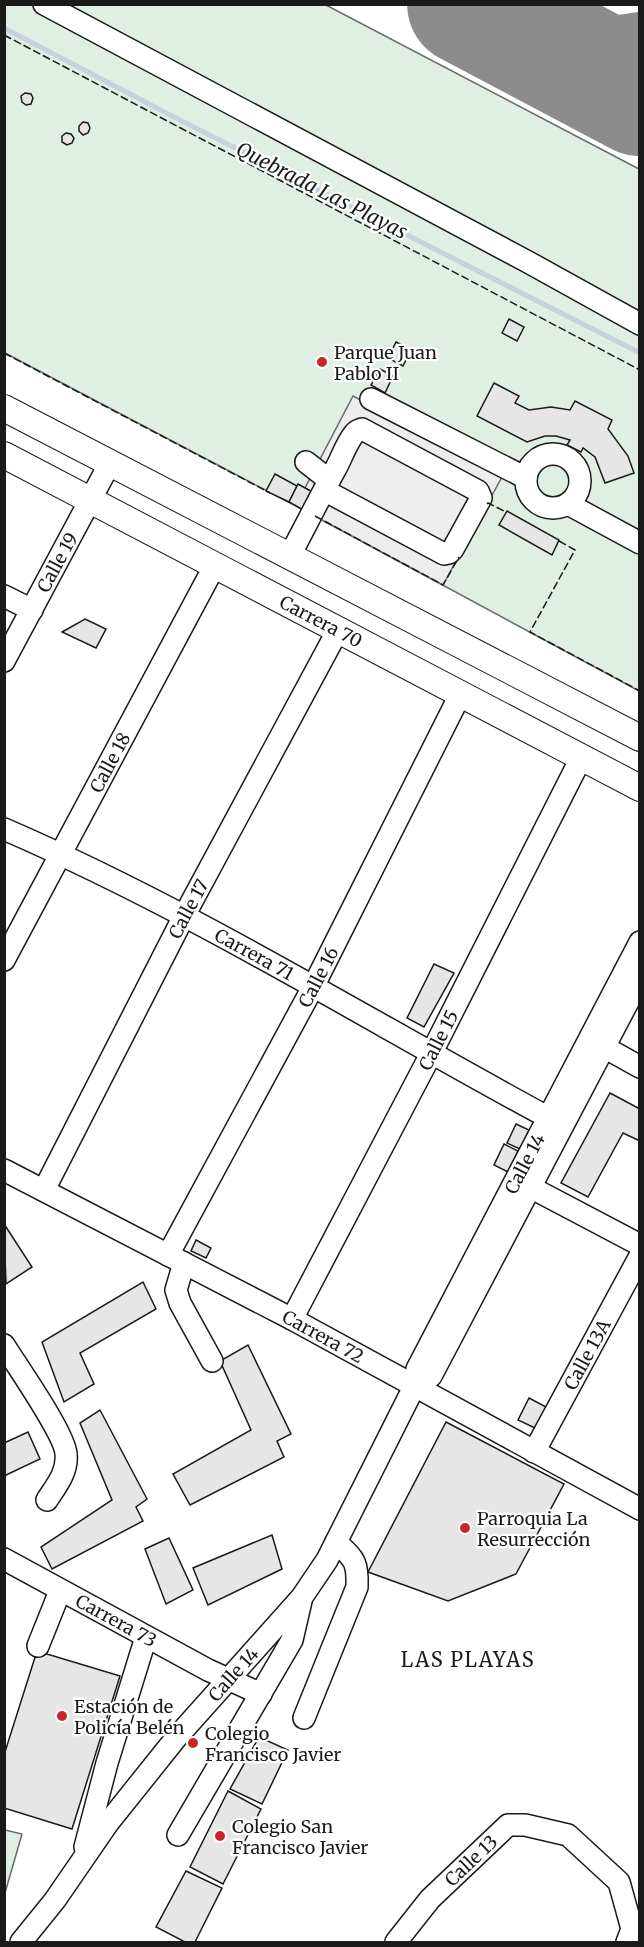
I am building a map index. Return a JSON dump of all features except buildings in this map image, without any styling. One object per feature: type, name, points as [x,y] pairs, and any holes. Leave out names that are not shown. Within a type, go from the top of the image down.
[{"type":"main road","points":[[4,408],[639,738]]},
{"type":"main road","name":"Carrera 70","points":[[4,454],[639,788]]},
{"type":"street","points":[[44,4],[528,262],[639,324]]},
{"type":"street","points":[[371,399],[525,478]]},
{"type":"street","points":[[289,557],[327,485],[352,437],[356,431],[362,429],[478,490],[480,500],[453,549],[449,554],[444,554],[327,485],[306,462]]},
{"type":"street","points":[[552,453],[567,457],[573,462],[580,476],[578,492],[568,504],[549,508],[536,502],[527,491],[525,478],[531,464],[537,458],[552,453]]},
{"type":"street","name":"Calle 19","points":[[4,661],[110,463]]},
{"type":"street","points":[[480,495],[487,489],[500,465]]},
{"type":"street","points":[[568,504],[639,543]]},
{"type":"street","name":"Calle 18","points":[[4,960],[215,565]]},
{"type":"street","points":[[4,596],[32,610]]},
{"type":"street","name":"Calle 17","points":[[44,1190],[184,916],[338,630]]},
{"type":"street","name":"Calle 16","points":[[212,1361],[178,1296],[176,1259],[460,695]]},
{"type":"street","name":"Calle 15","points":[[292,1319],[432,1052],[581,758]]},
{"type":"street","name":"Carrera 71","points":[[4,829],[60,854],[184,916],[555,1121]]},
{"type":"street","name":"Calle 14","points":[[21,1942],[81,1863],[108,1823],[176,1738],[302,1597],[327,1560],[415,1385],[417,1369],[555,1121],[639,942]]},
{"type":"street","name":"Calle 14","points":[[415,1385],[431,1376],[530,1187],[555,1121],[604,1047],[639,979]]},
{"type":"street","points":[[604,1047],[639,1067]]},
{"type":"street","name":"Carrera 72","points":[[4,1170],[292,1319],[639,1509]]},
{"type":"street","points":[[530,1187],[639,1245]]},
{"type":"street","name":"Calle 13A","points":[[534,1452],[639,1256]]},
{"type":"street","points":[[4,1345],[60,1436],[66,1453],[64,1473],[47,1500]]},
{"type":"street","points":[[304,1718],[357,1587],[358,1568],[336,1542]]},
{"type":"street","name":"Carrera 73","points":[[4,1559],[146,1637],[228,1680],[261,1694]]},
{"type":"street","points":[[38,1646],[60,1591]]},
{"type":"street","points":[[178,1835],[292,1640],[302,1597]]},
{"type":"street","points":[[81,1863],[107,1763],[146,1637]]},
{"type":"street","name":"Calle 13","points":[[396,1942],[430,1899],[508,1825],[525,1825],[568,1835],[619,1882],[632,1929],[627,1942]]},
{"type":"green space","name":"Parque Juan Pablo II","points":[[4,5],[326,5],[639,169],[639,691],[311,514],[5,353]]},
{"type":"green space","points":[[4,1830],[22,1834],[5,1893]]},
{"type":"shaded area","points":[[353,396],[503,475],[443,585],[307,512],[316,494],[305,488]]},
{"type":"waterway","name":"Quebrada Las Playas","points":[[4,28],[168,114],[640,353]]},
{"type":"taxiway","points":[[533,38],[573,47],[640,37]]},
{"type":"runway","points":[[468,4],[640,95]]},
{"type":"fence","points":[[4,35],[640,370]]},
{"type":"fence","points":[[4,353],[270,493]]},
{"type":"fence","points":[[487,504],[506,512]]},
{"type":"fence","points":[[315,516],[443,585],[459,557]]},
{"type":"fence","points":[[559,541],[575,550],[530,632],[640,691]]},
{"type":"place","name":"Parque Juan Pablo II","points":[[322,362]]},
{"type":"place","name":"Parroquia La Resurrección","points":[[465,1528]]},
{"type":"place","name":"Estación de Policía Belén","points":[[62,1716]]},
{"type":"place","name":"Colegio Francisco Javier","points":[[193,1743]]},
{"type":"place","name":"Colegio San Francisco Javier","points":[[220,1836]]},
{"type":"district","name":"LAS PLAYAS","points":[[468,1659]]}]
